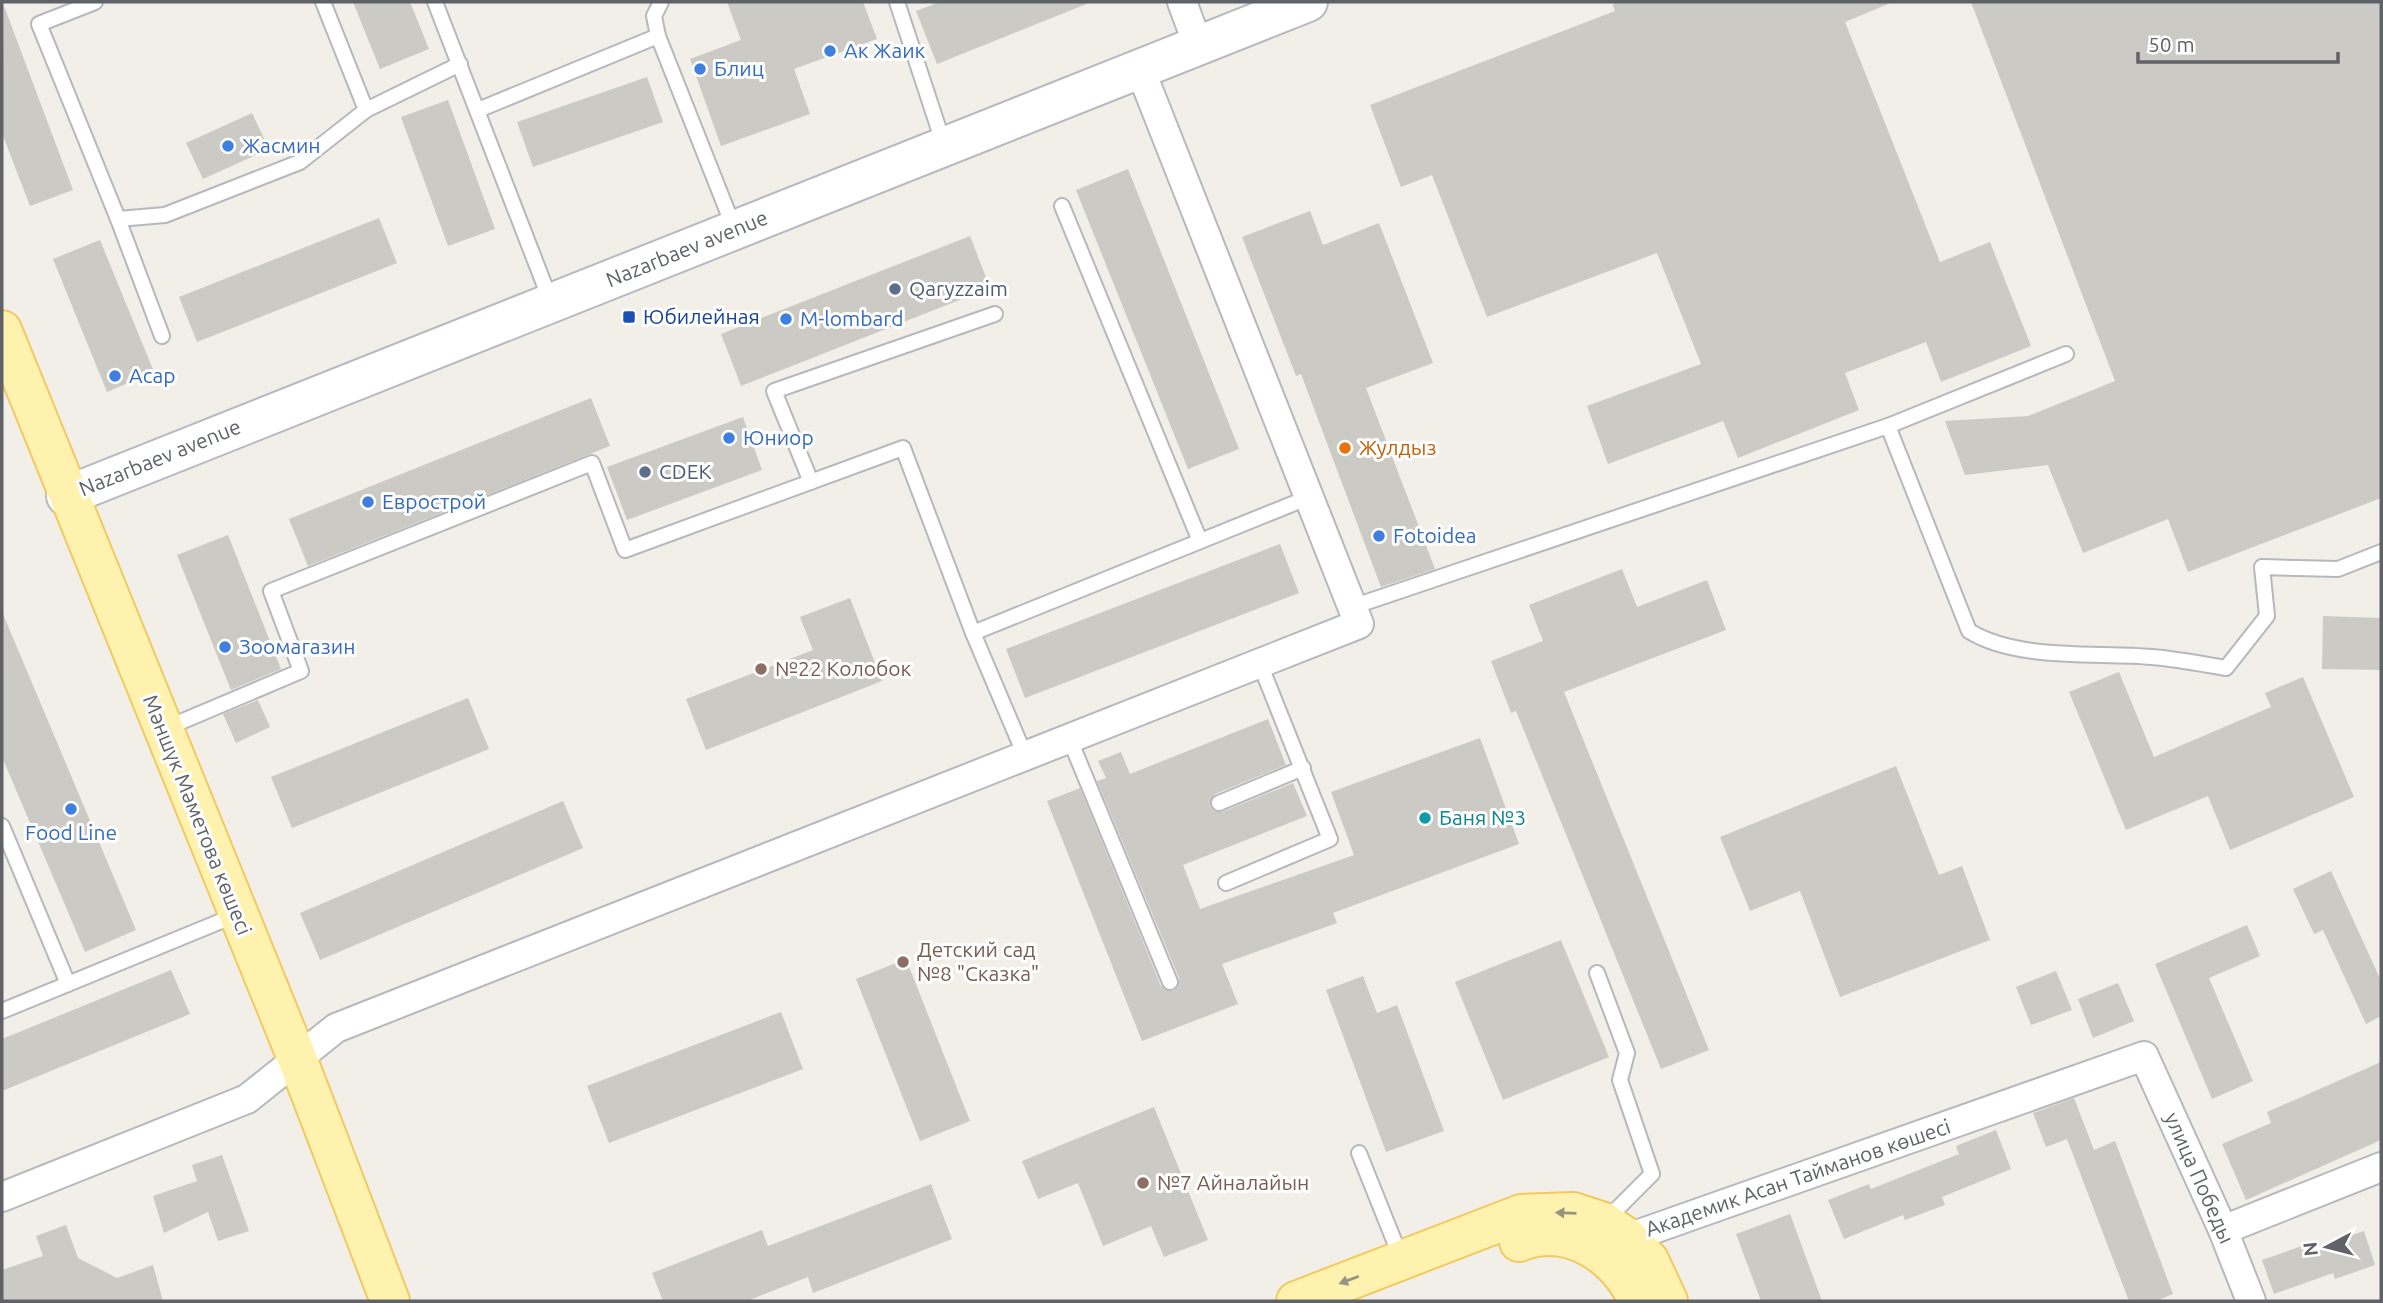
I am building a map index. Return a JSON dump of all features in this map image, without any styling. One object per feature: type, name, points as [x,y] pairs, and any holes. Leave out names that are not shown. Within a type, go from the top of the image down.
[{"type":"main road","name":"Nazarbaev avenue","points":[[66,496],[1308,2]]},
{"type":"main road","name":"Мәншүк Мәметова көшесі","points":[[2,330],[66,496],[297,1058],[390,1301]]},
{"type":"main road","points":[[1296,1301],[1521,1214],[1573,1212],[1649,1260],[1668,1301]]},
{"type":"main road","points":[[1370,1301],[1530,1238],[1612,1238]]},
{"type":"main road","points":[[1612,1238],[1638,1301]]},
{"type":"street","points":[[1182,2],[1198,45]]},
{"type":"street","points":[[2,1198],[247,1098],[336,1028],[1026,758],[1359,624],[1307,498],[1140,69]]},
{"type":"street","name":"Академик Асан Тайманов көшесі","points":[[1612,1238],[2144,1056]]},
{"type":"street","name":"улица Победы","points":[[2144,1056],[2223,1230],[2251,1301]]},
{"type":"street","points":[[2223,1230],[2381,1167]]},
{"type":"lane","points":[[94,2],[39,24],[162,336]]},
{"type":"lane","points":[[323,2],[366,110]]},
{"type":"lane","points":[[435,2],[551,303]]},
{"type":"lane","points":[[661,2],[654,16],[658,36],[735,230]]},
{"type":"lane","points":[[897,2],[945,146]]},
{"type":"lane","points":[[478,110],[658,36]]},
{"type":"lane","points":[[118,219],[164,215],[300,162],[366,110],[460,64]]},
{"type":"lane","points":[[1062,206],[1200,541]]},
{"type":"lane","points":[[811,482],[775,391],[995,314]]},
{"type":"lane","points":[[1352,607],[1888,426],[2066,354]]},
{"type":"lane","points":[[1888,426],[1933,545],[1947,571],[1955,604],[1969,631],[1990,644],[2071,654],[2153,657],[2226,668],[2267,616],[2262,567],[2338,569],[2381,552]]},
{"type":"lane","points":[[163,729],[301,671],[271,591],[592,463],[625,550],[903,448],[973,633],[1026,758]]},
{"type":"lane","points":[[973,633],[1307,498]]},
{"type":"lane","points":[[1226,883],[1330,839],[1260,664]]},
{"type":"lane","points":[[1070,740],[1170,982]]},
{"type":"lane","points":[[1219,803],[1303,768]]},
{"type":"lane","points":[[2,826],[68,984]]},
{"type":"lane","points":[[2,1011],[237,914]]},
{"type":"lane","points":[[1597,973],[1627,1053],[1620,1080],[1652,1174],[1612,1238]]},
{"type":"lane","points":[[1359,1153],[1402,1260]]},
{"type":"building","points":[[353,2],[410,2],[429,49],[380,69]]},
{"type":"building","points":[[727,2],[863,2],[877,39],[794,69],[810,114],[721,146],[690,59],[741,40]]},
{"type":"building","points":[[940,2],[1089,3],[937,64],[916,11]]},
{"type":"building","points":[[1612,2],[1893,2],[1845,22],[1940,262],[1990,242],[2031,346],[1941,382],[1926,342],[1845,373],[1859,410],[1738,458],[1723,421],[1608,464],[1587,406],[1701,364],[1657,253],[1487,317],[1432,175],[1401,187],[1370,105],[1615,11]]},
{"type":"building","points":[[1971,2],[2381,2],[2381,498],[2188,572],[2168,519],[2083,553],[2048,465],[1965,475],[1945,421],[2028,416],[2115,381]]},
{"type":"building","points":[[4,6],[73,190],[30,206],[2,133]]},
{"type":"building","points":[[647,77],[663,122],[533,167],[517,122]]},
{"type":"building","points":[[448,100],[495,229],[448,246],[401,117]]},
{"type":"building","name":"Жасмин","points":[[252,113],[269,149],[203,179],[186,143]]},
{"type":"building","points":[[1128,169],[1239,449],[1188,469],[1076,190]]},
{"type":"building","points":[[1310,211],[1323,245],[1379,223],[1433,363],[1366,388],[1435,569],[1381,587],[1301,374],[1296,376],[1242,237]]},
{"type":"building","points":[[379,218],[397,263],[197,342],[179,297]]},
{"type":"building","points":[[970,236],[990,288],[741,386],[721,334]]},
{"type":"building","points":[[100,240],[154,372],[107,392],[53,259]]},
{"type":"building","points":[[591,398],[610,446],[308,566],[289,519]]},
{"type":"building","points":[[743,417],[762,470],[627,520],[607,467]]},
{"type":"building","points":[[228,535],[281,669],[231,690],[177,555]]},
{"type":"building","points":[[1280,544],[1299,593],[1025,698],[1006,649]]},
{"type":"building","points":[[1622,569],[1637,607],[1707,580],[1726,630],[1564,692],[1709,1050],[1661,1069],[1516,711],[1511,713],[1491,661],[1543,641],[1529,605]]},
{"type":"building","points":[[850,598],[882,681],[706,750],[686,699],[813,650],[800,617]]},
{"type":"building","points":[[3,614],[136,930],[85,952],[2,757]]},
{"type":"building","points":[[2323,616],[2381,618],[2381,670],[2322,669]]},
{"type":"building","points":[[2119,672],[2154,757],[2271,707],[2265,693],[2303,677],[2354,797],[2230,850],[2208,796],[2126,830],[2069,692]]},
{"type":"building","points":[[468,698],[489,749],[292,828],[271,777]]},
{"type":"building","points":[[258,700],[270,727],[236,743],[223,714]]},
{"type":"building","points":[[1268,719],[1286,765],[1215,794],[1210,806],[1214,811],[1222,812],[1293,783],[1307,816],[1183,865],[1200,909],[1354,855],[1331,792],[1480,738],[1519,844],[1333,913],[1337,923],[1222,964],[1238,1004],[1142,1041],[1047,801],[1080,788],[1161,986],[1173,991],[1178,987],[1179,978],[1097,781],[1106,778],[1098,761],[1121,752],[1130,774]]},
{"type":"building","points":[[1896,766],[1939,875],[1962,866],[1990,940],[1840,997],[1800,891],[1750,911],[1720,837]]},
{"type":"building","points":[[563,801],[583,848],[320,960],[300,913]]},
{"type":"building","points":[[2331,871],[2381,981],[2381,1016],[2366,1024],[2323,930],[2314,934],[2293,889]]},
{"type":"building","points":[[2247,925],[2260,956],[2209,978],[2253,1081],[2212,1099],[2155,964]]},
{"type":"building","points":[[1561,940],[1609,1057],[1503,1100],[1455,982]]},
{"type":"building","points":[[906,959],[970,1121],[920,1141],[856,979]]},
{"type":"building","points":[[171,970],[190,1014],[2,1091],[2,1039]]},
{"type":"building","points":[[2056,971],[2072,1010],[2031,1025],[2016,987]]},
{"type":"building","points":[[1363,976],[1377,1013],[1397,1005],[1444,1131],[1386,1152],[1326,990]]},
{"type":"building","points":[[2118,983],[2134,1021],[2093,1038],[2078,999]]},
{"type":"building","points":[[781,1012],[803,1069],[609,1143],[587,1086]]},
{"type":"building","points":[[2381,1062],[2381,1140],[2246,1200],[2222,1144],[2271,1123],[2267,1112]]},
{"type":"building","points":[[2074,1098],[2094,1150],[2115,1141],[2173,1294],[2156,1301],[2129,1301],[2067,1139],[2046,1147],[2033,1113]]},
{"type":"building","points":[[1154,1107],[1208,1240],[1164,1257],[1151,1226],[1103,1246],[1078,1183],[1038,1199],[1022,1161]]},
{"type":"building","points":[[1996,1130],[2011,1169],[1942,1197],[1945,1205],[1905,1220],[1903,1215],[1844,1239],[1828,1200],[1869,1184],[1871,1189],[1959,1154],[1956,1146]]},
{"type":"building","points":[[222,1155],[249,1231],[218,1241],[208,1212],[164,1233],[153,1196],[197,1181],[192,1165]]},
{"type":"building","points":[[931,1184],[952,1239],[813,1293],[808,1277],[747,1301],[663,1301],[652,1273],[762,1230],[768,1246]]},
{"type":"building","points":[[1790,1214],[1822,1301],[1761,1301],[1736,1234]]},
{"type":"building","points":[[66,1225],[78,1258],[117,1278],[153,1265],[163,1301],[2,1301],[2,1270],[43,1256],[36,1236]]},
{"type":"building","points":[[2364,1231],[2375,1265],[2335,1279],[2333,1273],[2274,1294],[2262,1260],[2302,1246],[2304,1251]]},
{"type":"place","name":"Ак Жаик","points":[[830,51]]},
{"type":"place","name":"Блиц","points":[[700,69]]},
{"type":"place","name":"Жасмин","points":[[228,146]]},
{"type":"place","name":"Qaryzzaim","points":[[895,289]]},
{"type":"place","name":"Юбилейная","points":[[629,317]]},
{"type":"place","name":"M-lombard","points":[[786,319]]},
{"type":"place","name":"Асар","points":[[115,376]]},
{"type":"place","name":"Юниор","points":[[729,438]]},
{"type":"place","name":"Жулдыз","points":[[1345,448]]},
{"type":"place","name":"CDEK","points":[[645,472]]},
{"type":"place","name":"Еврострой","points":[[368,502]]},
{"type":"place","name":"Fotoidea","points":[[1379,536]]},
{"type":"place","name":"Зоомагазин","points":[[225,647]]},
{"type":"place","name":"№22 Колобок","points":[[761,669]]},
{"type":"place","name":"Food Line","points":[[71,809]]},
{"type":"place","name":"Баня №3","points":[[1425,818]]},
{"type":"place","name":"Детский сад №8 \"Сказка\"","points":[[903,962]]},
{"type":"place","name":"№7 Айналайын","points":[[1143,1183]]}]
